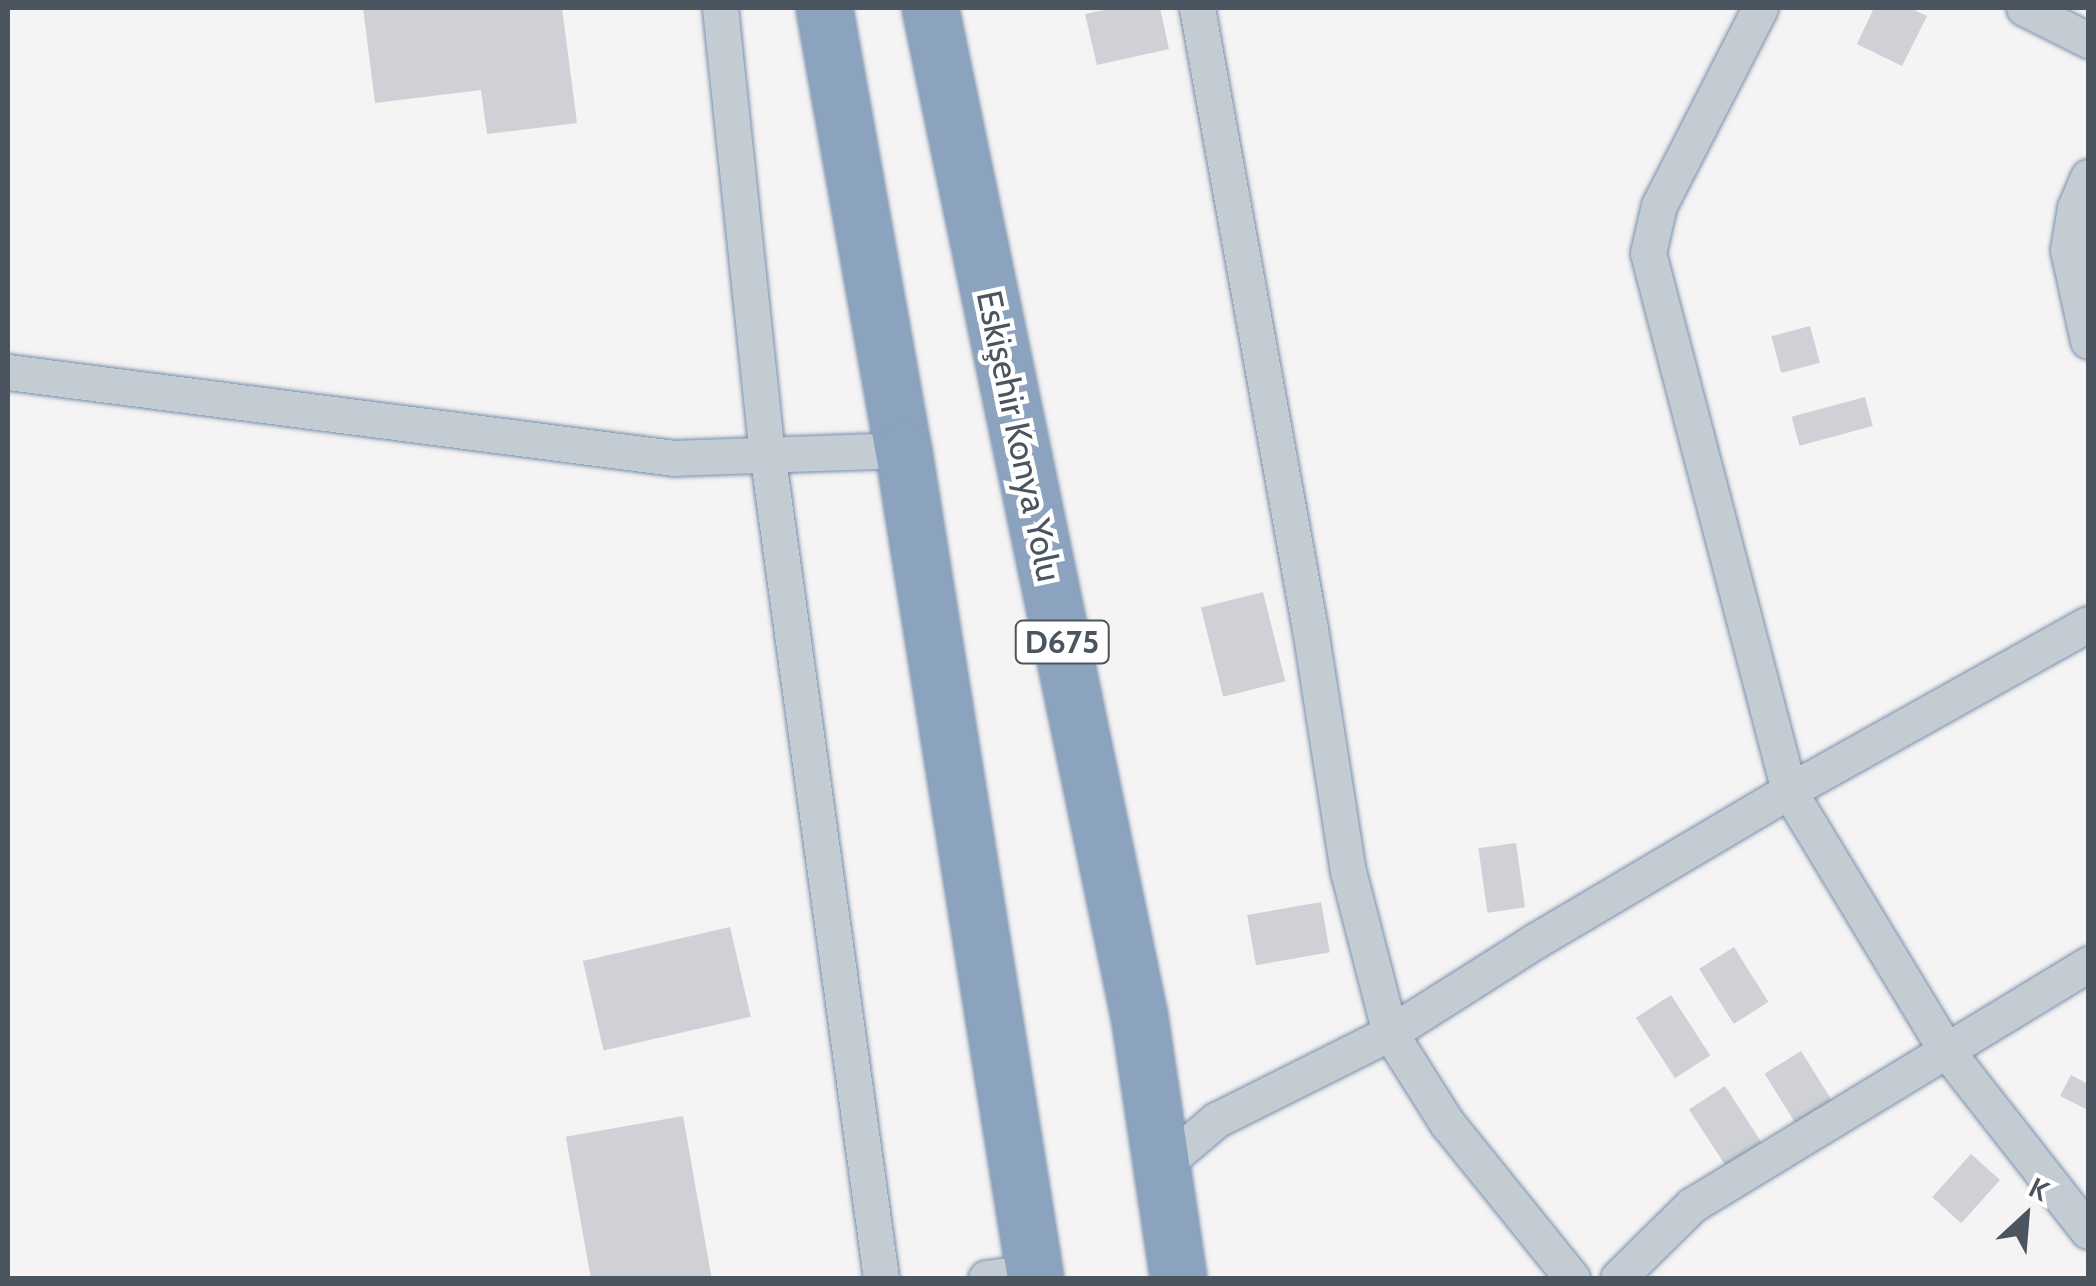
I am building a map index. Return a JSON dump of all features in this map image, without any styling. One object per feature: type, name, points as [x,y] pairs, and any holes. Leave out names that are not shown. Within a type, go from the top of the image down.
[{"type":"highway","points":[[824,8],[903,450],[1018,1276]]},
{"type":"highway","name":"Eskişehir Konya Yolu","points":[[930,8],[1139,1016],[1178,1278]]},
{"type":"street","points":[[720,8],[767,452],[881,1278]]},
{"type":"street","points":[[1197,8],[1310,628],[1348,871],[1390,1033],[1446,1123],[1572,1278]]},
{"type":"street","points":[[1760,8],[1659,205],[1648,253],[1789,792],[1946,1050],[2088,1231]]},
{"type":"street","points":[[2024,8],[2088,40]]},
{"type":"street","points":[[2088,177],[2074,208],[2068,250],[2088,342]]},
{"type":"street","points":[[8,372],[674,458],[903,450]]},
{"type":"street","points":[[1164,1164],[1216,1120],[1390,1033],[1536,941],[1789,792],[2088,624]]},
{"type":"street","points":[[1618,1278],[1692,1205],[2088,964]]},
{"type":"building","points":[[363,8],[562,8],[577,123],[487,134],[481,90],[375,103]]},
{"type":"building","points":[[1114,8],[1160,8],[1169,49],[1097,65],[1085,14]]},
{"type":"building","points":[[1874,8],[1910,8],[1927,16],[1902,66],[1857,44]]},
{"type":"building","points":[[1810,326],[1820,363],[1781,373],[1771,336]]},
{"type":"building","points":[[1865,397],[1873,426],[1799,446],[1792,417]]},
{"type":"building","points":[[1263,592],[1285,681],[1223,697],[1201,607]]},
{"type":"building","points":[[1516,843],[1525,907],[1487,913],[1478,848]]},
{"type":"building","points":[[1321,902],[1330,952],[1256,965],[1247,915]]},
{"type":"building","points":[[730,927],[751,1017],[604,1051],[583,961]]},
{"type":"building","points":[[1734,947],[1768,1002],[1734,1024],[1699,969]]},
{"type":"building","points":[[1671,995],[1710,1055],[1675,1078],[1636,1018]]},
{"type":"building","points":[[1801,1051],[1835,1106],[1799,1129],[1765,1074]]},
{"type":"building","points":[[2071,1075],[2088,1084],[2088,1110],[2060,1096]]},
{"type":"building","points":[[1725,1086],[1766,1149],[1730,1172],[1689,1109]]},
{"type":"building","points":[[683,1116],[711,1278],[591,1278],[566,1137]]},
{"type":"building","points":[[1971,1154],[2000,1180],[1961,1223],[1932,1197]]}]
